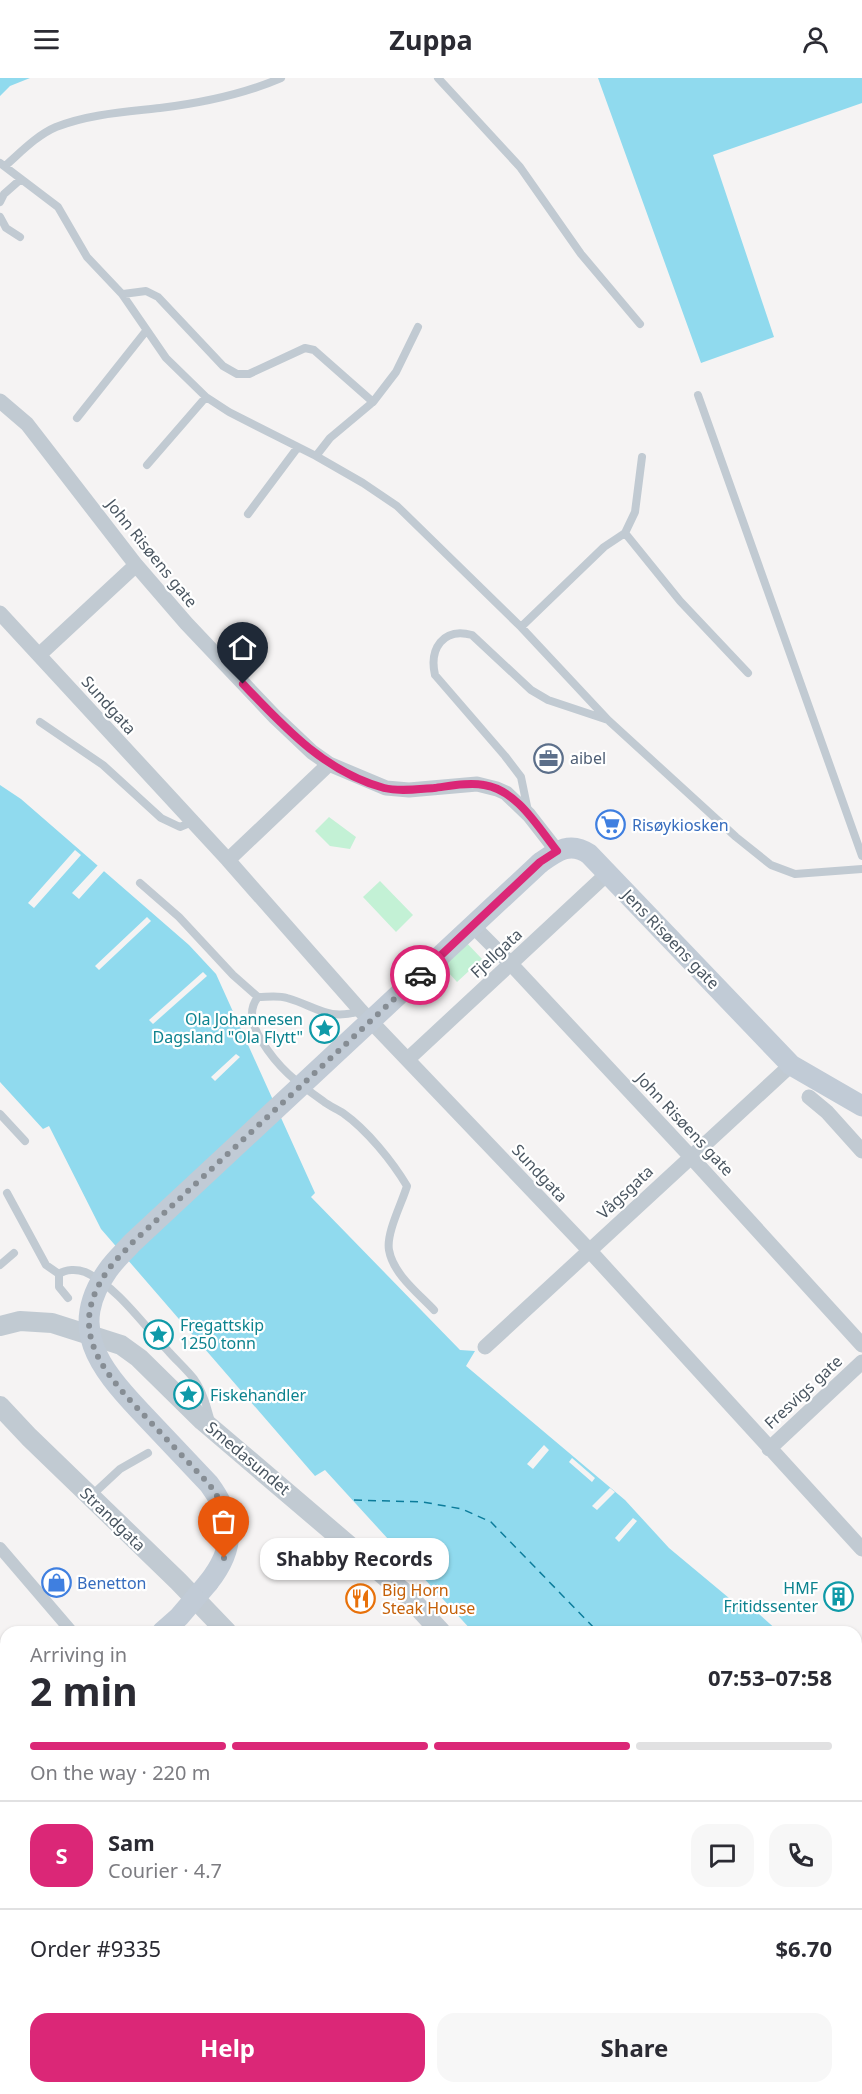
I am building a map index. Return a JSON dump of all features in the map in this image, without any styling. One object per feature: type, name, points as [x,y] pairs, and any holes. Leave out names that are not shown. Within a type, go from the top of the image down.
[{"type":"main road","name":"Jens Risøens gate","points":[[548,857],[565,847],[578,848],[589,854],[791,1065],[862,1106]]},
{"type":"main road","points":[[169,1626],[218,1570],[228,1544],[229,1527],[220,1499],[209,1484],[117,1386],[96,1356],[89,1334],[89,1324],[93,1301],[99,1285],[109,1269],[132,1243],[548,857]]},
{"type":"street","name":"John Risøens gate","points":[[0,401],[27,424],[136,565],[186,623],[275,717],[312,752],[329,764],[386,788],[409,790],[477,784],[487,785],[506,793],[529,815],[548,857]]},
{"type":"street","points":[[39,655],[136,565]]},
{"type":"street","name":"Sundgata","points":[[0,613],[228,860],[361,1011],[589,1250],[862,1549]]},
{"type":"street","points":[[228,860],[329,764]]},
{"type":"street","name":"Fjellgata","points":[[408,1059],[608,873]]},
{"type":"street","name":"John Risøens gate","points":[[478,932],[510,963],[691,1157],[862,1345]]},
{"type":"street","name":"Vågsgata","points":[[485,1347],[791,1065]]},
{"type":"street","points":[[809,1097],[827,1112],[862,1151]]},
{"type":"street","name":"Smedasundet","points":[[1,1322],[52,1323],[120,1345],[139,1358],[181,1401],[407,1595],[435,1626]]},
{"type":"street","name":"Fresvigs gate","points":[[769,1449],[862,1362]]},
{"type":"street","name":"Strandgata","points":[[2,1412],[178,1581],[221,1626]]},
{"type":"street","points":[[0,1548],[67,1626]]},
{"type":"lane","points":[[281,78],[260,87],[218,98],[163,108],[93,116],[54,128],[2,165],[58,207],[87,257],[123,294],[166,358],[206,397],[229,412],[316,456],[397,506],[521,627],[608,720],[702,807],[771,865],[795,874],[862,869]]},
{"type":"lane","points":[[438,78],[520,167],[581,254],[640,324]]},
{"type":"lane","points":[[0,202],[4,194],[21,179]]},
{"type":"lane","points":[[0,217],[6,228],[20,237]]},
{"type":"lane","points":[[123,294],[146,291],[158,297],[224,366],[237,374],[249,374],[305,348],[314,350],[372,402]]},
{"type":"lane","points":[[316,456],[330,438],[372,402],[396,372],[418,327]]},
{"type":"lane","points":[[77,418],[146,331]]},
{"type":"lane","points":[[698,395],[862,855]]},
{"type":"lane","points":[[147,465],[206,397]]},
{"type":"lane","points":[[248,514],[298,447]]},
{"type":"lane","points":[[521,627],[604,547],[625,533],[635,512],[642,457]]},
{"type":"lane","points":[[625,533],[680,601],[748,673]]},
{"type":"lane","points":[[529,815],[521,777],[435,675],[432,662],[434,652],[440,644],[448,636],[462,632],[472,635],[531,690],[548,700],[608,720]]},
{"type":"lane","points":[[40,722],[103,765],[161,818],[180,827],[192,822]]},
{"type":"lane","points":[[140,883],[179,916],[232,975],[258,997],[285,997],[331,1015],[344,1016],[361,1011]]},
{"type":"lane","points":[[258,997],[251,1013],[253,1027],[273,1059],[287,1074],[344,1113],[389,1160],[401,1177],[406,1186],[392,1229],[389,1250],[399,1273],[434,1310]]},
{"type":"lane","points":[[0,1114],[25,1142]]},
{"type":"lane","points":[[7,1193],[46,1265],[59,1274]]},
{"type":"lane","points":[[0,1265],[14,1253]]},
{"type":"lane","points":[[59,1274],[70,1270],[86,1272],[117,1296],[194,1379],[205,1401],[213,1429]]},
{"type":"lane","points":[[59,1274],[59,1287],[68,1298]]},
{"type":"lane","points":[[90,1497],[120,1469],[148,1454]]},
{"type":"green space","points":[[329,817],[356,837],[350,849],[330,846],[315,831]]},
{"type":"green space","points":[[380,881],[413,915],[396,932],[363,897]]},
{"type":"green space","points":[[463,939],[482,959],[457,982],[438,961]]},
{"type":"water","points":[[0,78],[30,78],[10,86],[0,96]]},
{"type":"water","points":[[598,78],[862,78],[862,103],[713,155],[774,337],[701,363]]},
{"type":"water","points":[[0,785],[21,799],[189,945],[216,974],[315,1193],[311,1197],[460,1350],[475,1351],[466,1366],[625,1500],[669,1548],[735,1603],[741,1598],[772,1626],[468,1626],[325,1470],[315,1476],[101,1229],[49,1126],[43,1129],[0,1082]]},
{"type":"pier","points":[[75,850],[81,855],[34,908],[28,903]]},
{"type":"pier","points":[[99,864],[105,870],[79,899],[72,893]]},
{"type":"pier","points":[[147,917],[151,921],[99,970],[95,966]]},
{"type":"pier","points":[[203,972],[207,976],[153,1024],[149,1020]]},
{"type":"pier","points":[[236,1054],[240,1057],[215,1081],[211,1077]]},
{"type":"pier","points":[[544,1445],[549,1450],[533,1469],[527,1464]]},
{"type":"pier","points":[[572,1458],[595,1478],[592,1482],[569,1462]]},
{"type":"pier","points":[[610,1488],[615,1492],[597,1510],[592,1506]]},
{"type":"pier","points":[[633,1518],[637,1521],[619,1542],[615,1538]]},
{"type":"ferry route","points":[[354,1500],[423,1502],[462,1509],[491,1522],[592,1626]]},
{"type":"way so far","points":[[224,1558],[229,1527],[220,1499],[209,1484],[110,1377],[96,1356],[89,1334],[93,1301],[109,1269],[132,1243],[420,975]]},
{"type":"place","name":"aibel","points":[[549,758]]},
{"type":"place","name":"Risøykiosken","points":[[611,825]]},
{"type":"place","name":"Ola Johannesen Dagsland \"Ola Flytt\"","points":[[324,1028]]},
{"type":"place","name":"Fregattskip 1250 tonn","points":[[159,1334]]},
{"type":"place","name":"Fiskehandler","points":[[189,1395]]},
{"type":"place","name":"Shabby Records","points":[[224,1558]]},
{"type":"place","name":"Benetton","points":[[56,1583]]},
{"type":"place","name":"HMF Fritidssenter","points":[[839,1597]]},
{"type":"place","name":"Big Horn Steak House","points":[[361,1599]]},
{"type":"route","points":[[243,684],[312,752],[329,764],[386,788],[409,790],[487,785],[506,793],[529,815],[557,851],[540,862],[420,975]]}]
